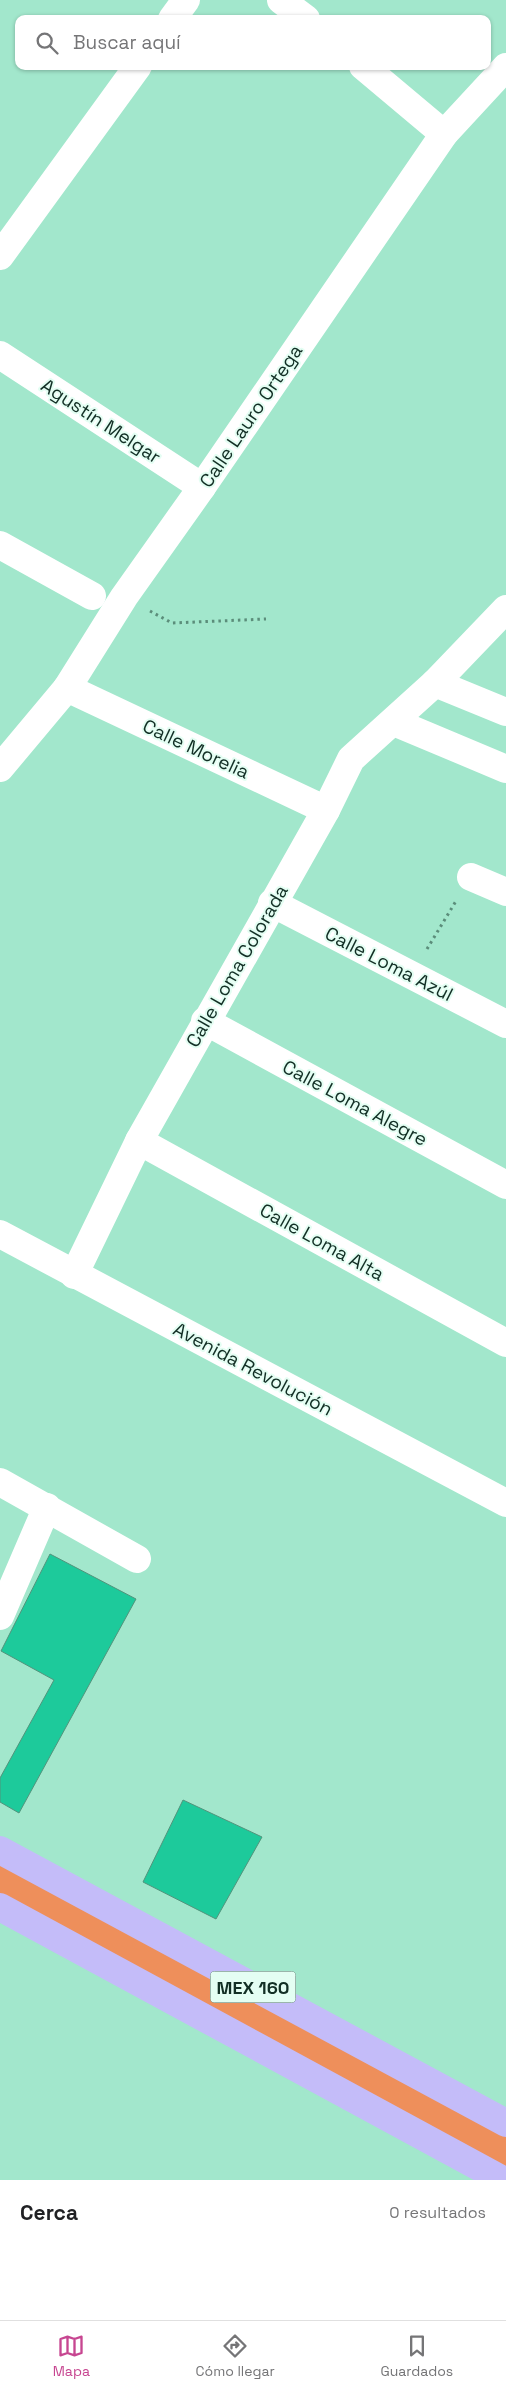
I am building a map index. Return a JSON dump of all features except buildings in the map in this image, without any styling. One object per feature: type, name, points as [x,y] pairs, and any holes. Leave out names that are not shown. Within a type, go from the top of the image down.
[{"type":"main road","name":"MEX 160","points":[[0,1850],[506,2123]]},
{"type":"main road","name":"MEX 160","points":[[0,1907],[503,2180]]},
{"type":"street","points":[[175,15],[186,0]]},
{"type":"street","points":[[281,0],[302,15]]},
{"type":"street","points":[[308,15],[314,0]]},
{"type":"street","name":"Calle Lauro Ortega","points":[[0,768],[67,688],[123,599],[444,134],[506,67]]},
{"type":"street","points":[[0,256],[135,70]]},
{"type":"street","points":[[368,70],[444,134]]},
{"type":"street","name":"Agustín Melgar","points":[[0,355],[202,487]]},
{"type":"street","points":[[0,545],[92,596]]},
{"type":"street","name":"Calle Loma Colorada","points":[[74,1275],[139,1141],[326,810],[351,758],[394,722],[435,683],[506,608]]},
{"type":"street","points":[[435,683],[506,712]]},
{"type":"street","name":"Calle Morelia","points":[[67,688],[326,810]]},
{"type":"street","points":[[394,722],[506,769]]},
{"type":"street","points":[[471,878],[506,892]]},
{"type":"street","name":"Calle Loma Azúl","points":[[272,903],[506,1024]]},
{"type":"street","name":"Calle Loma Alegre","points":[[205,1022],[506,1185]]},
{"type":"street","name":"Calle Loma Alta","points":[[139,1141],[506,1343]]},
{"type":"street","name":"Avenida Revolución","points":[[0,1234],[506,1503]]},
{"type":"street","points":[[0,1482],[137,1559]]},
{"type":"street","points":[[0,1616],[47,1507]]},
{"type":"path","points":[[123,599],[172,623],[266,618]]},
{"type":"path","points":[[410,976],[471,878]]},
{"type":"shaded area","points":[[0,1850],[506,2123],[506,2180],[0,1907]]}]
